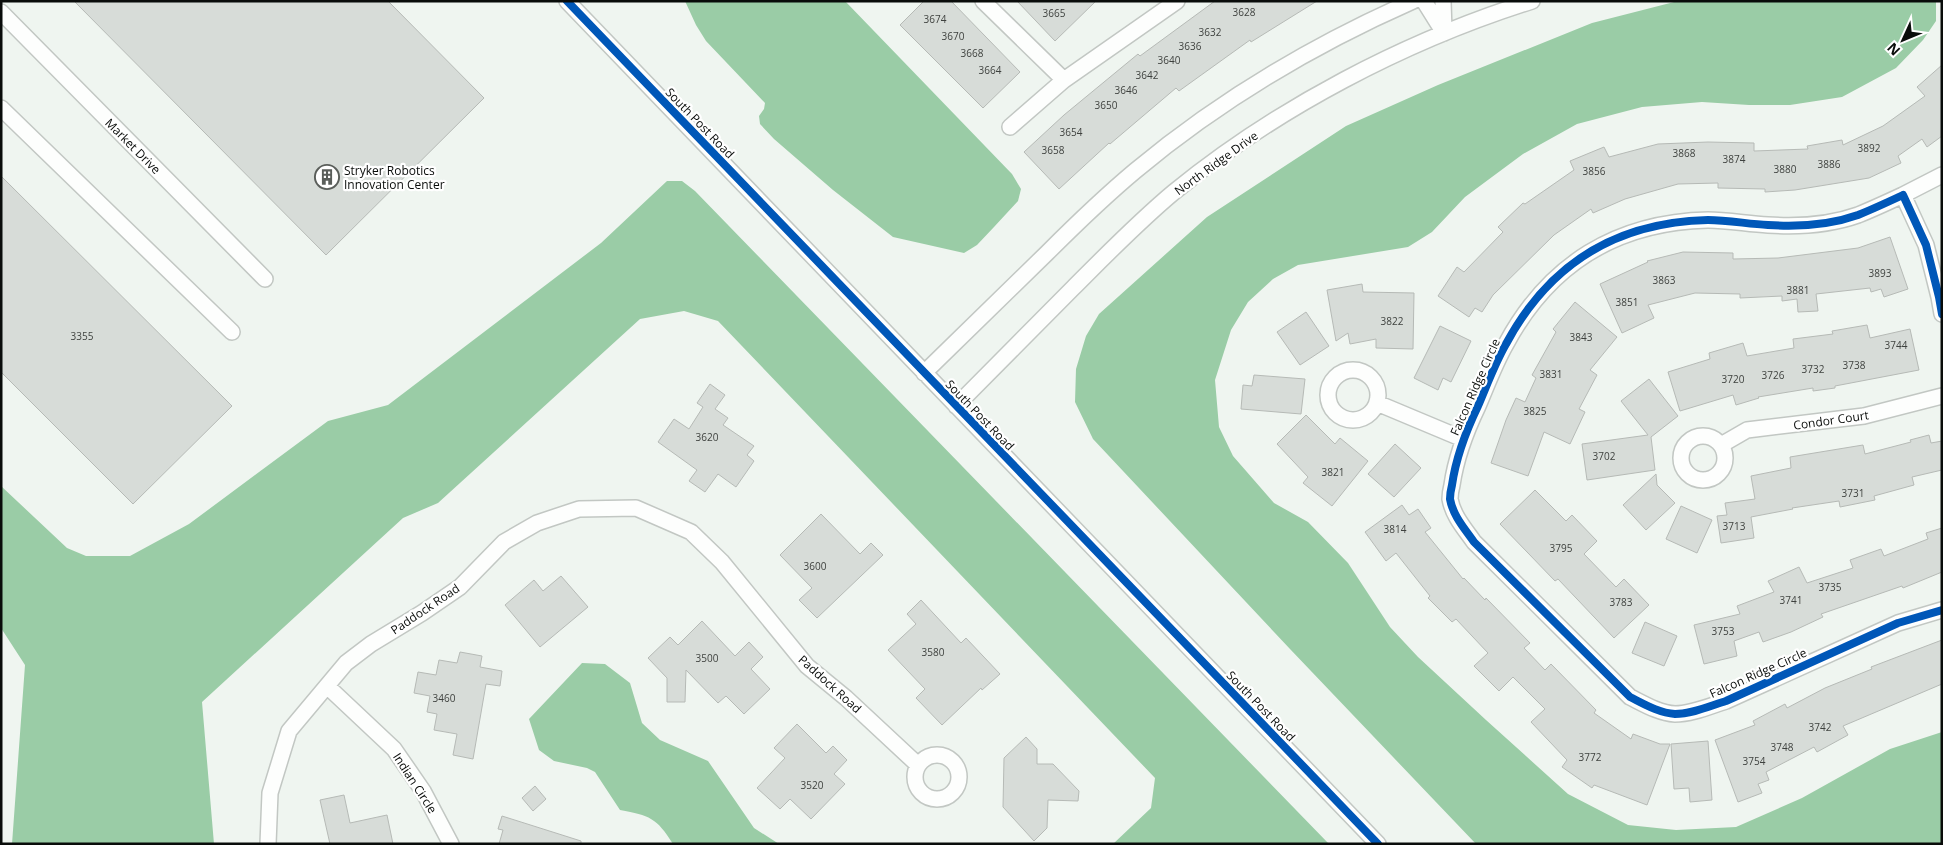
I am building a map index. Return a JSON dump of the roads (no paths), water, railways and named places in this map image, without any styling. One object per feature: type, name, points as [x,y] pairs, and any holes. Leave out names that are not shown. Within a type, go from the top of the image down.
[{"type":"street","name":"South Post Road","points":[[566,1],[1378,844]]},
{"type":"street","points":[[983,1],[1064,80]]},
{"type":"street","points":[[1010,128],[1064,80],[1177,1]]},
{"type":"street","points":[[924,372],[1097,205],[1135,171],[1182,134],[1281,68],[1333,39],[1413,1]]},
{"type":"street","points":[[1424,1],[1444,33]]},
{"type":"street","points":[[1443,1],[1444,33]]},
{"type":"street","name":"North Ridge Drive","points":[[956,406],[1132,229],[1182,186],[1224,154],[1322,93],[1374,65],[1444,33],[1532,1]]},
{"type":"street","name":"Market Drive","points":[[1,12],[265,279]]},
{"type":"street","points":[[1,108],[232,332]]},
{"type":"street","name":"Falcon Ridge Circle","points":[[1942,175],[1857,215],[1817,224],[1770,225],[1709,220],[1672,222],[1630,232],[1598,247],[1563,270],[1540,294],[1521,319],[1506,344],[1463,438],[1453,474],[1450,499],[1458,520],[1474,542],[1630,696],[1653,708],[1675,714],[1702,709],[1726,701],[1898,623],[1942,610]]},
{"type":"street","points":[[1903,195],[1926,245],[1942,314]]},
{"type":"street","name":"Condor Court","points":[[1721,445],[1748,430],[1864,416],[1942,396]]},
{"type":"street","points":[[1377,403],[1463,438]]},
{"type":"street","name":"Paddock Road","points":[[268,844],[270,792],[289,731],[346,663],[371,644],[460,587],[504,542],[537,523],[579,509],[636,508],[691,532],[722,562],[807,666],[846,698],[918,765]]},
{"type":"street","name":"Indian Circle","points":[[327,686],[394,749],[423,791],[451,844]]},
{"type":"place","name":"Stryker Robotics Innovation Center","points":[[327,177]]}]
